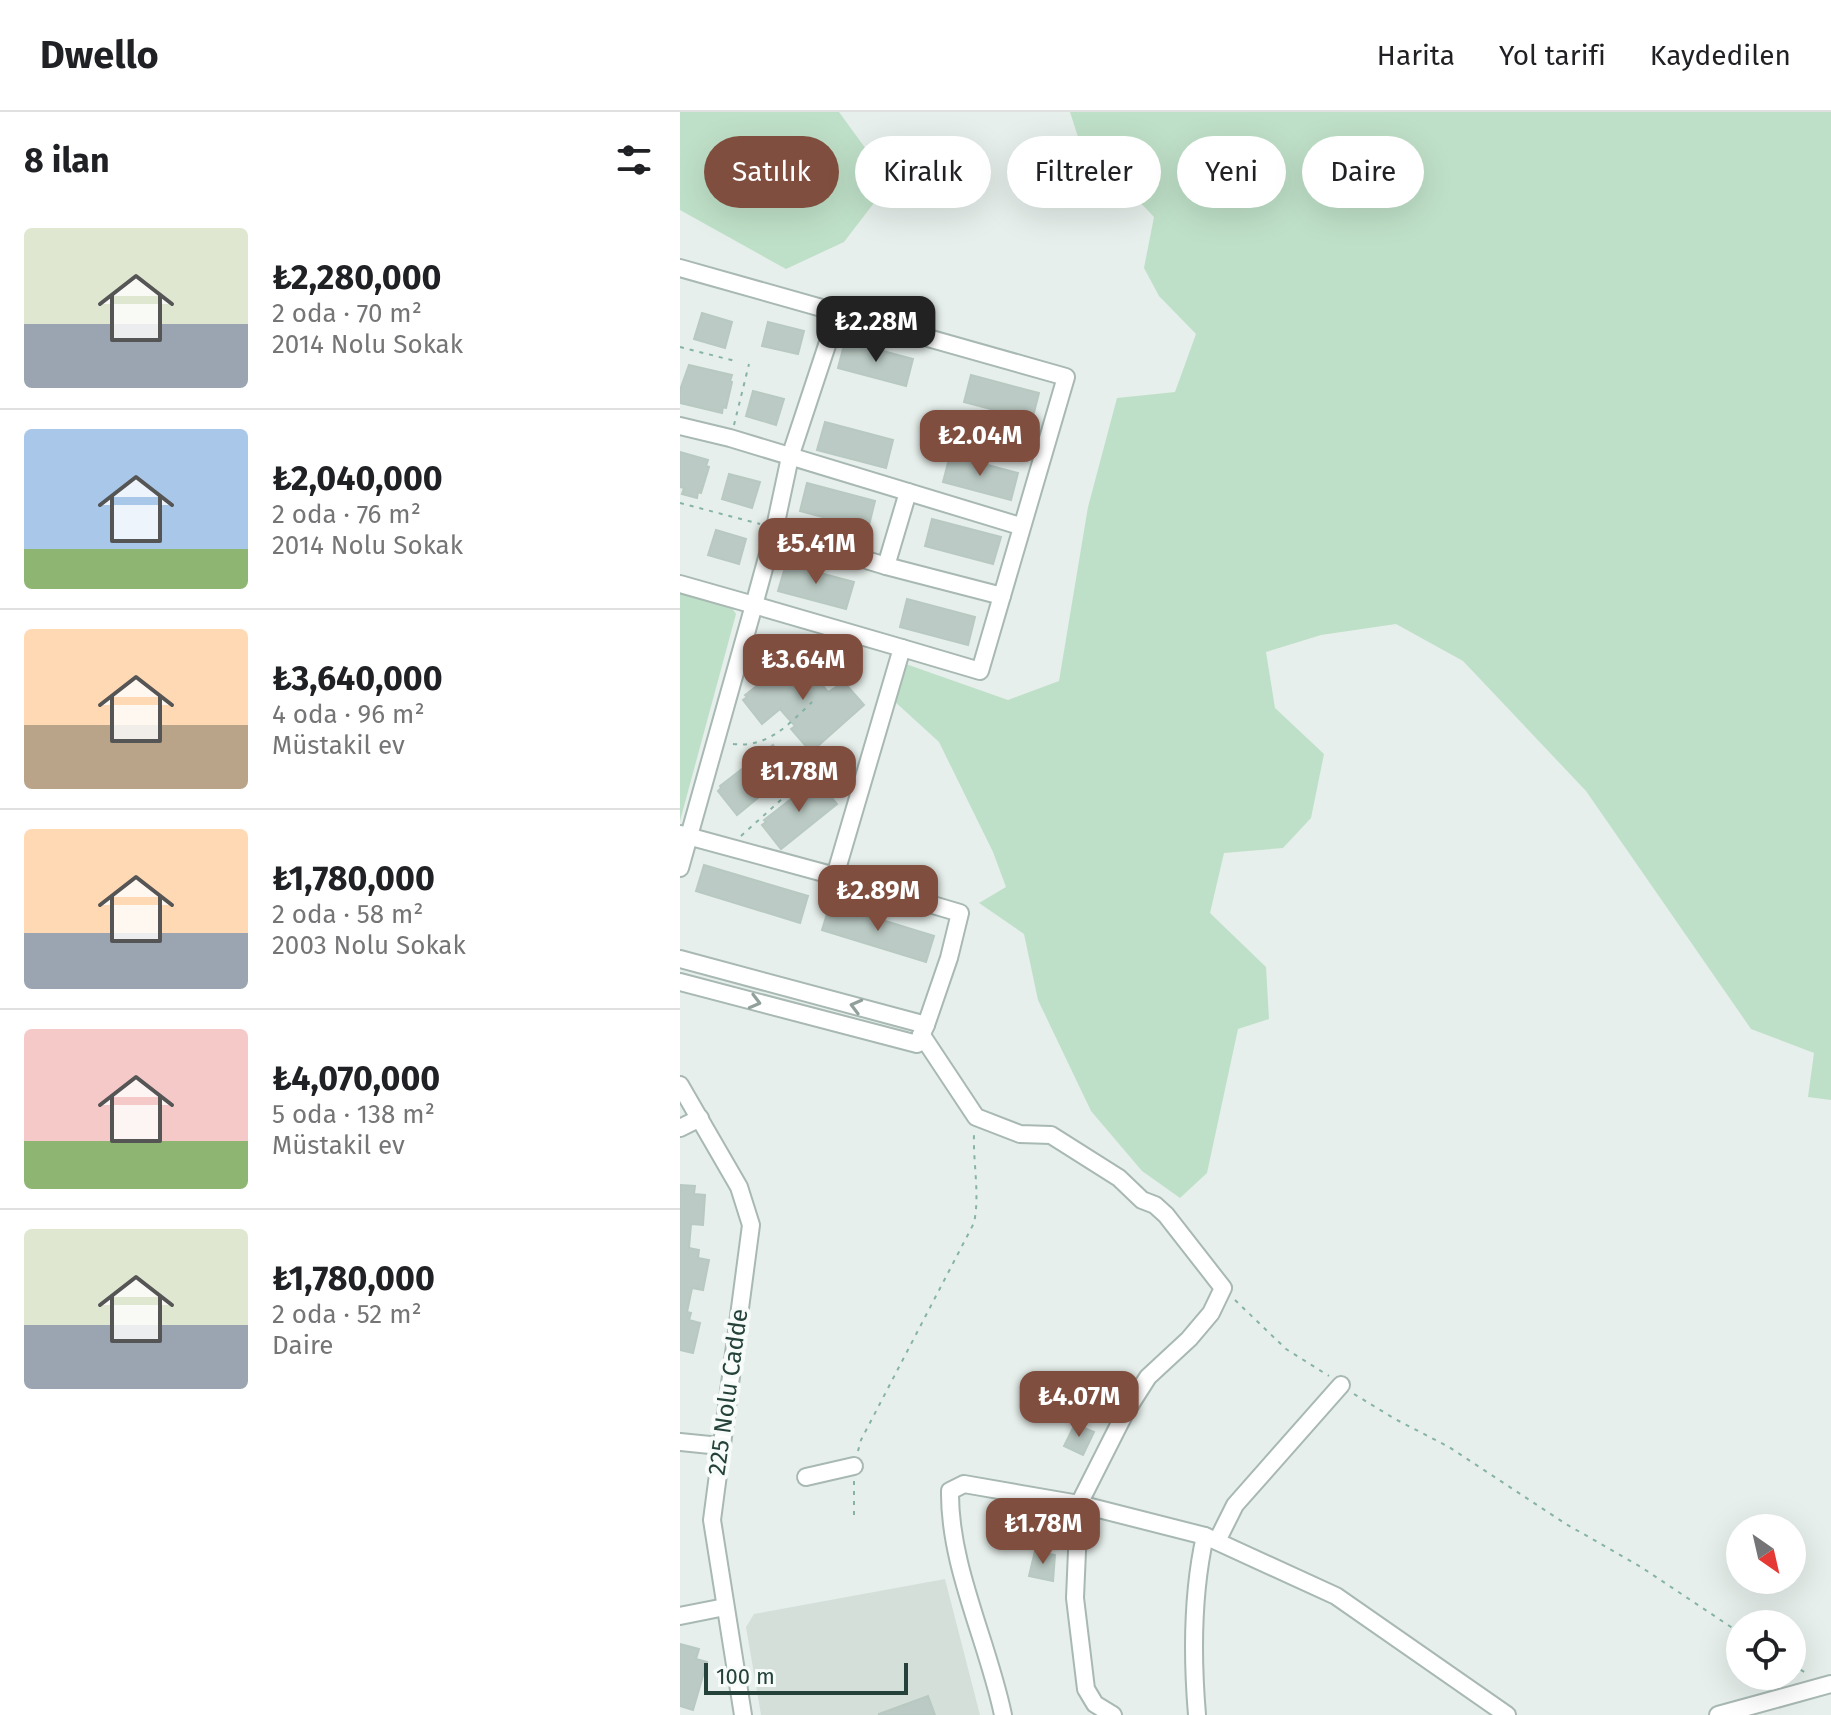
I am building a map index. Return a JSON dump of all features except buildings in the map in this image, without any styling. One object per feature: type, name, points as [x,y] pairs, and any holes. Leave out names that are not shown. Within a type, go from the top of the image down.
[{"type":"street","points":[[680,268],[1066,377],[980,671],[680,584]]},
{"type":"street","points":[[680,868],[684,835],[715,742],[754,605],[790,457],[838,312]]},
{"type":"street","points":[[680,426],[730,438],[1020,526]]},
{"type":"street","points":[[886,566],[908,492]]},
{"type":"street","points":[[774,530],[886,566],[1002,596]]},
{"type":"street","points":[[835,876],[902,648]]},
{"type":"street","points":[[680,982],[917,1044],[949,958],[960,913],[684,835]]},
{"type":"street","points":[[680,959],[924,1030],[976,1117],[1020,1134],[1051,1135],[1119,1178],[1142,1200],[1155,1205],[1166,1215],[1223,1288],[1204,1321],[1148,1377],[1125,1413],[1079,1504],[1075,1598],[1086,1689],[1095,1704],[1113,1715]]},
{"type":"street","name":"225 Nolu Cadde","points":[[680,1085],[739,1187],[751,1225],[712,1520],[743,1715]]},
{"type":"street","points":[[680,1128],[700,1118]]},
{"type":"street","points":[[1197,1715],[1194,1613],[1198,1570],[1211,1538],[1235,1505],[1341,1385]]},
{"type":"street","points":[[680,1442],[720,1446]]},
{"type":"street","points":[[806,1477],[854,1466]]},
{"type":"street","points":[[1003,1715],[958,1555],[950,1515],[950,1491],[964,1484],[1079,1504],[1211,1538],[1336,1596],[1507,1715]]},
{"type":"street","points":[[680,1616],[725,1607]]},
{"type":"street","points":[[1718,1715],[1831,1684]]},
{"type":"path","points":[[680,347],[735,361]]},
{"type":"path","points":[[730,438],[749,364]]},
{"type":"path","points":[[680,503],[774,530]]},
{"type":"path","points":[[715,742],[749,746],[777,736],[812,702]]},
{"type":"path","points":[[728,847],[814,770]]},
{"type":"path","points":[[854,1515],[854,1466],[861,1440],[969,1238],[974,1223],[978,1203],[974,1173],[976,1117]]},
{"type":"path","points":[[1223,1288],[1286,1349],[1395,1419],[1449,1447],[1726,1624]]},
{"type":"shaded area","points":[[945,1579],[980,1715],[761,1715],[746,1627],[754,1614]]},
{"type":"green space","points":[[680,112],[839,112],[856,136],[855,208],[870,208],[844,242],[786,269],[680,210]]},
{"type":"green space","points":[[1070,112],[1831,112],[1831,1100],[1808,1097],[1814,1053],[1751,1029],[1586,791],[1463,661],[1396,624],[1321,635],[1266,652],[1275,708],[1324,754],[1311,818],[1283,848],[1224,853],[1210,913],[1266,967],[1269,1019],[1238,1029],[1207,1173],[1180,1198],[1142,1171],[1091,1111],[1038,1000],[1024,934],[979,903],[1006,887],[993,852],[939,742],[893,700],[903,663],[1008,700],[1059,681],[1088,507],[1117,398],[1175,392],[1196,334],[1159,296],[1144,268],[1154,217],[1145,208],[1161,208],[1161,136],[1078,136]]},
{"type":"green space","points":[[680,594],[732,608],[736,614],[680,821]]}]
